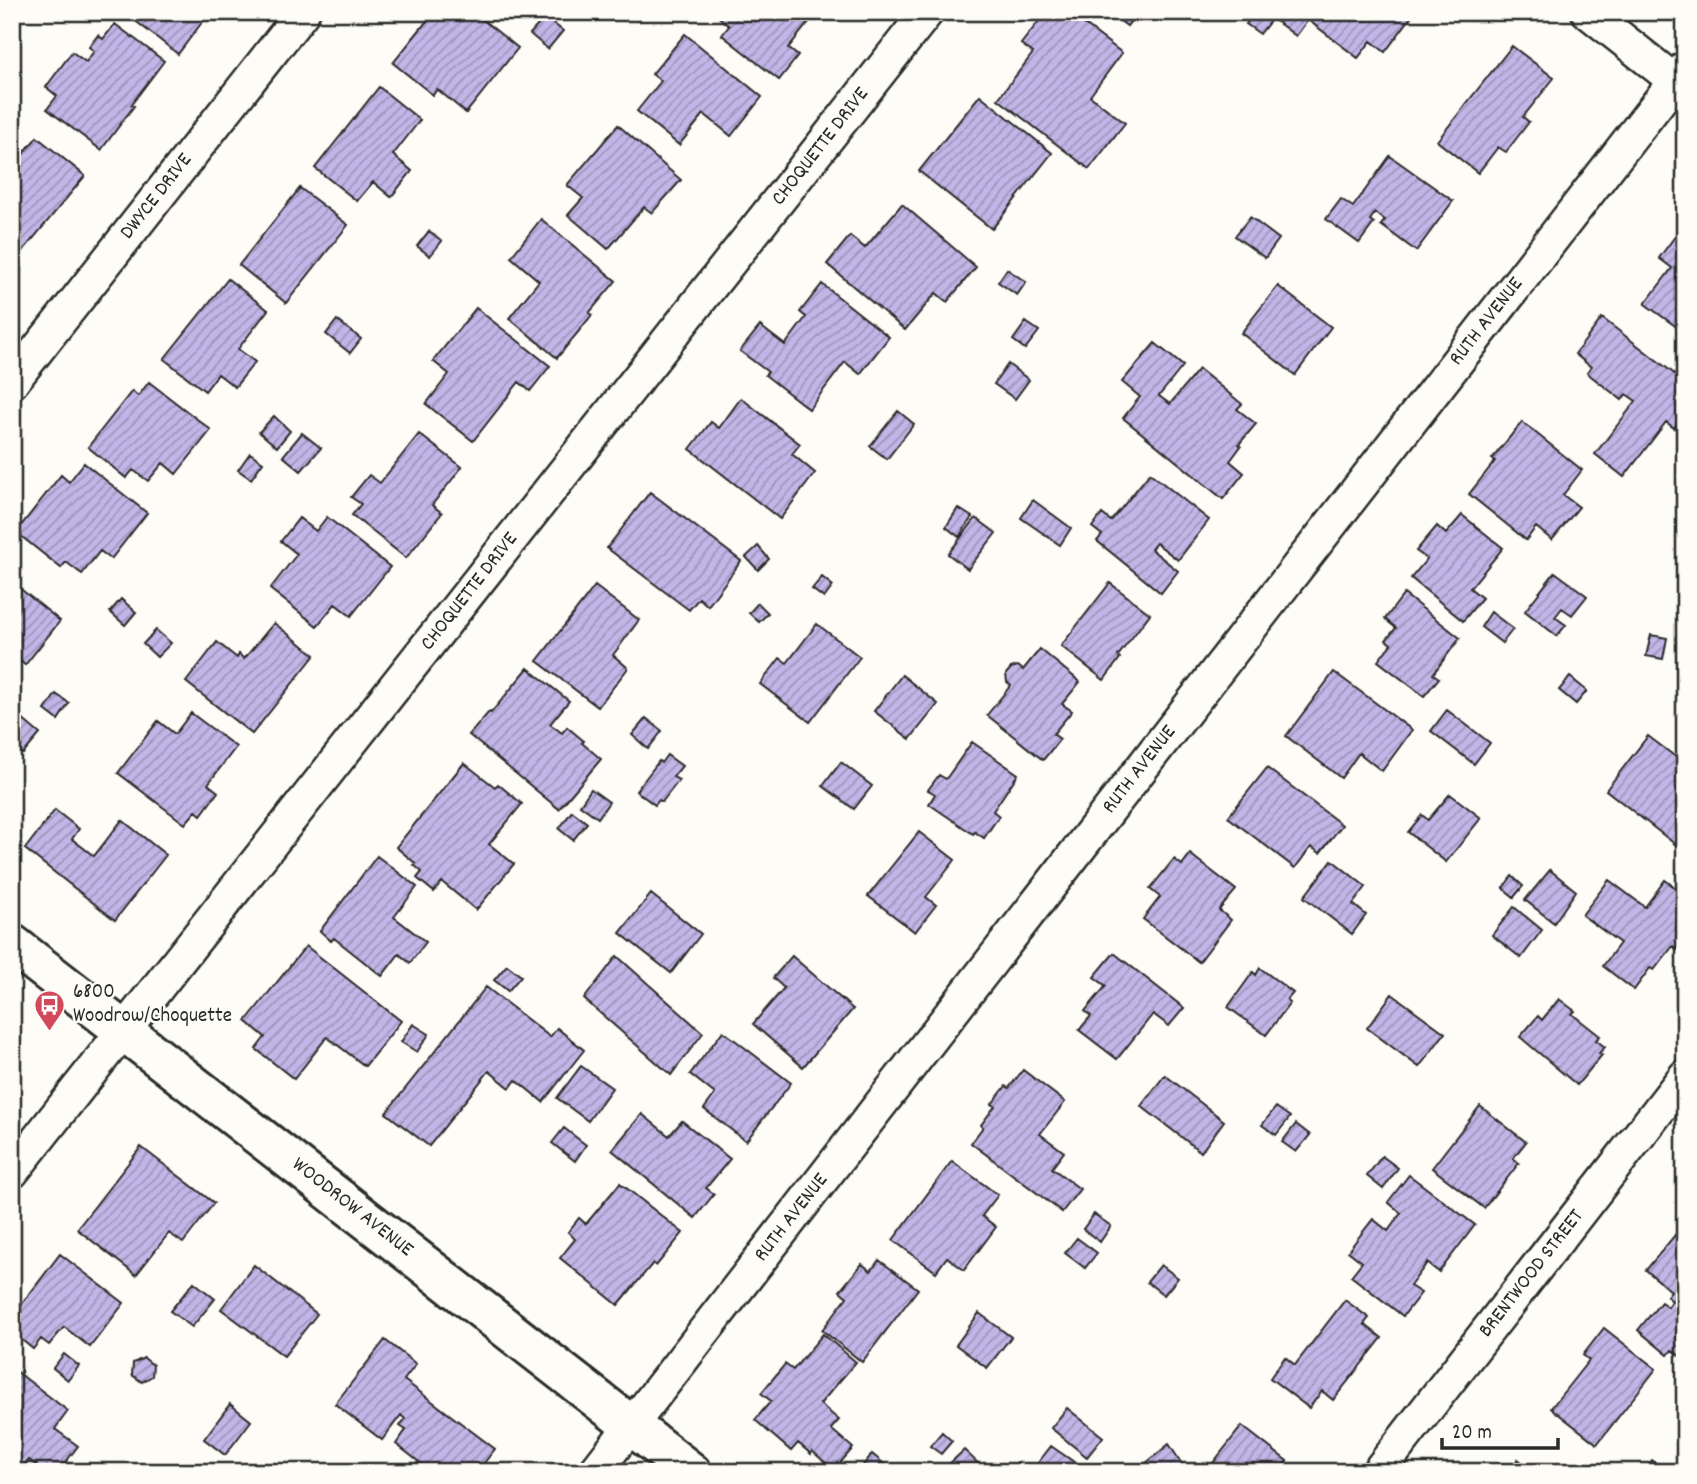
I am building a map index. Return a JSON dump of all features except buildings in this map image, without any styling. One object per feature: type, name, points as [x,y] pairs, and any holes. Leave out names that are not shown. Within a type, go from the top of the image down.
[{"type":"street","name":"DWYCE DRIVE","points":[[12,382],[303,12]]},
{"type":"street","name":"CHOQUETTE DRIVE","points":[[12,1172],[928,12]]},
{"type":"street","points":[[1588,12],[1681,79]]},
{"type":"street","name":"RUTH AVENUE","points":[[595,1472],[1681,79]]},
{"type":"street","name":"WOODROW AVENUE","points":[[12,944],[691,1472]]},
{"type":"street","name":"BRENTWOOD STREET","points":[[1378,1472],[1685,1076]]},
{"type":"place","name":"6800 Woodrow/Choquette","points":[[50,1032]]}]
